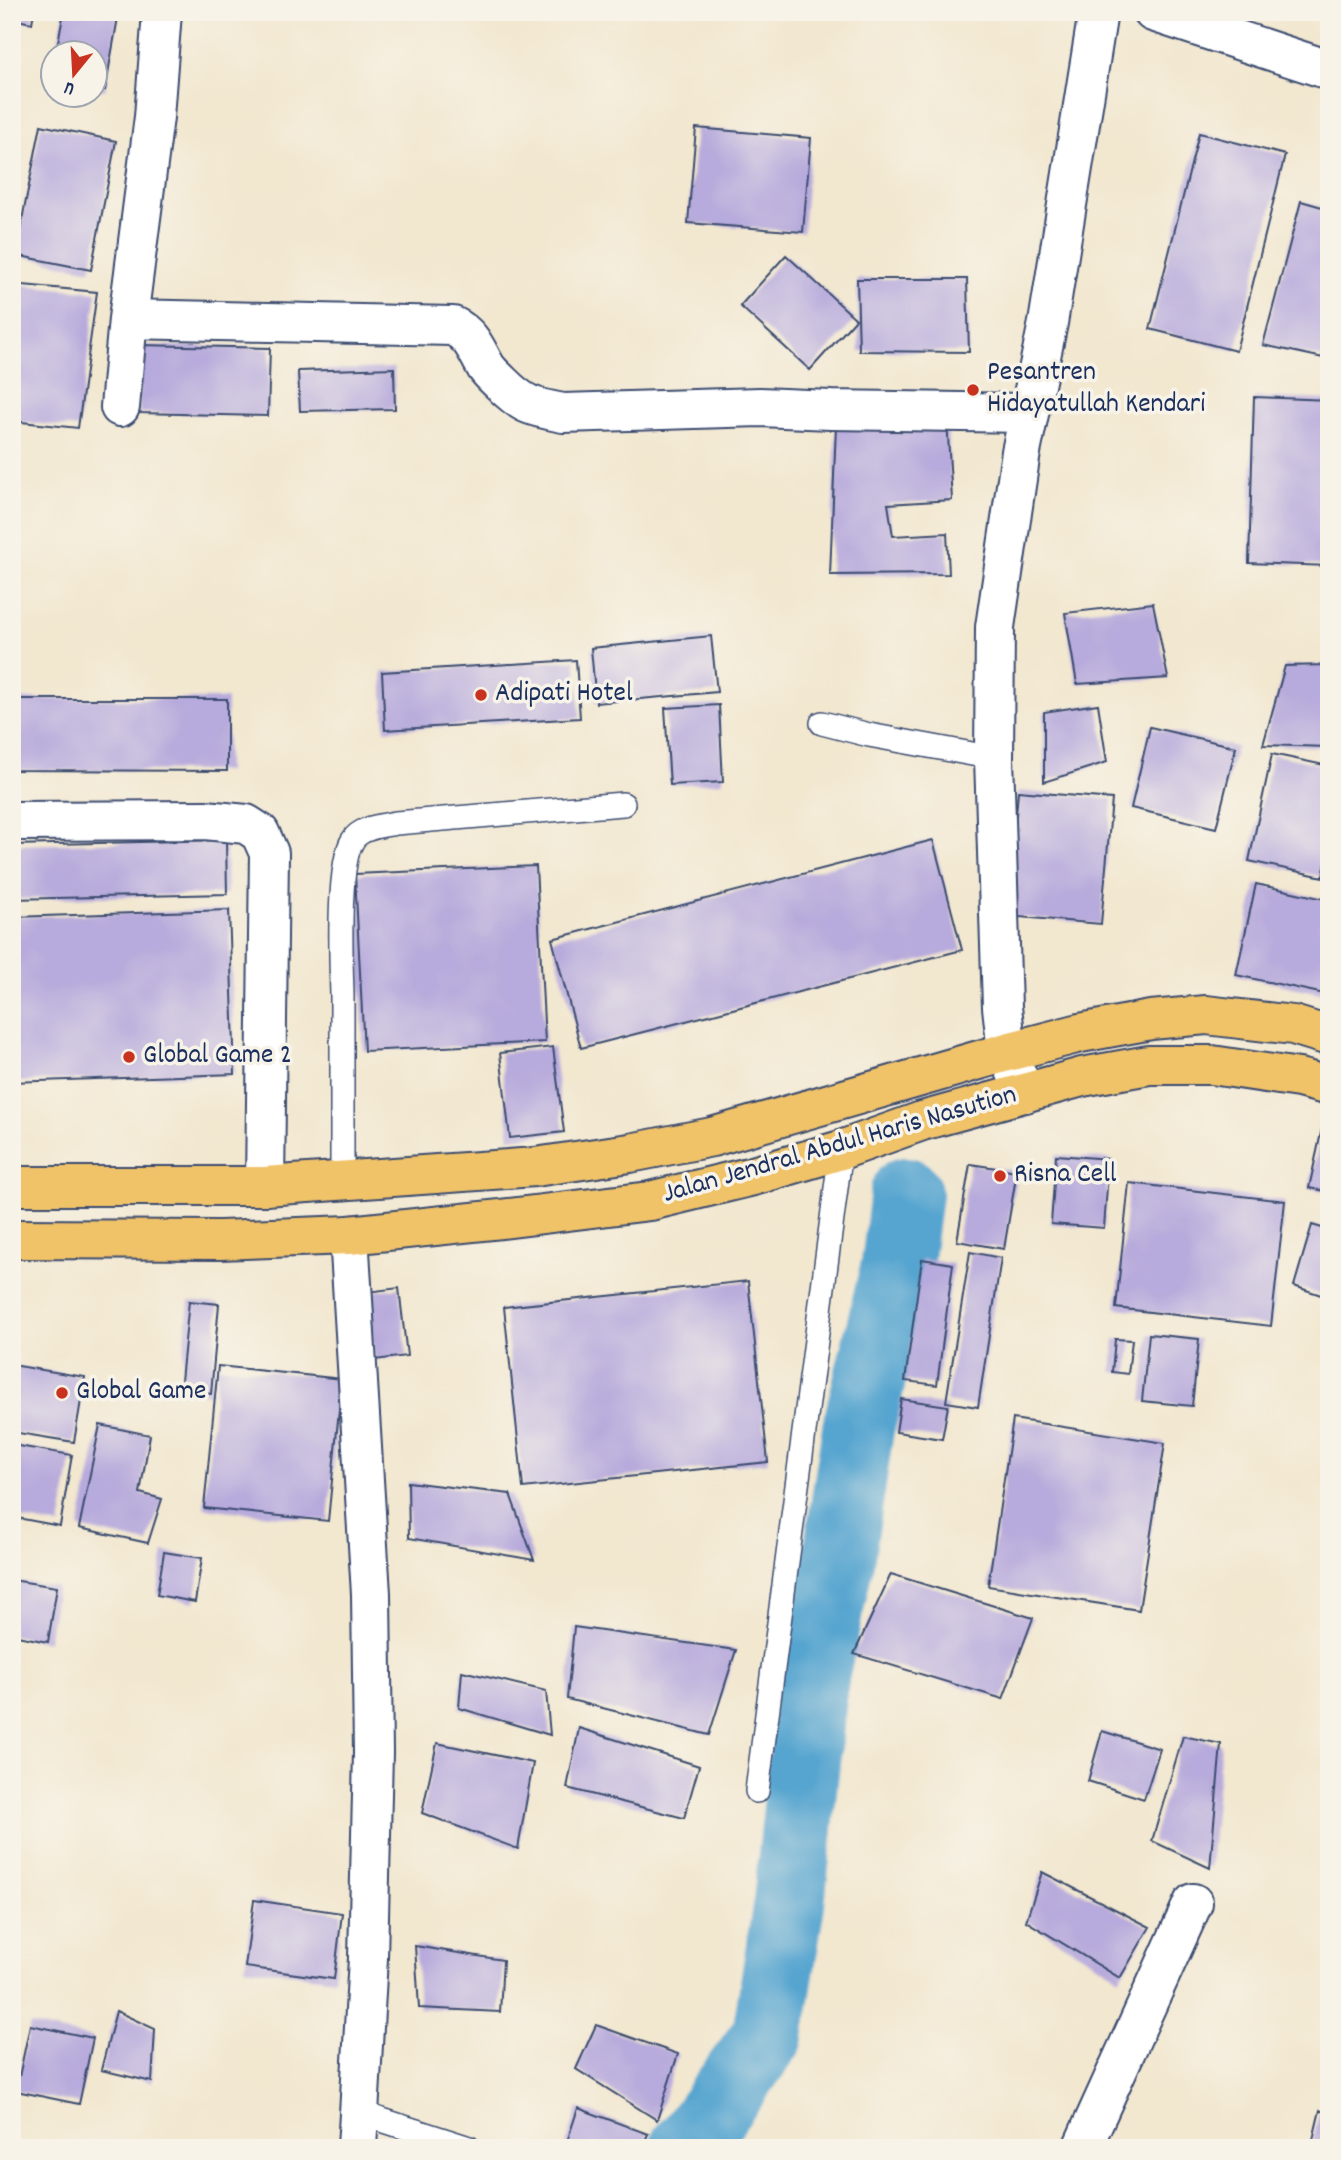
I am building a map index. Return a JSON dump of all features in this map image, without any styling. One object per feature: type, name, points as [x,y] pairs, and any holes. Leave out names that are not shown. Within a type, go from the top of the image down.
[{"type":"highway","name":"Jalan Jendral Abdul Haris Nasution","points":[[12,1186],[265,1186],[535,1167],[712,1137],[1007,1052],[1080,1033],[1151,1020],[1206,1015],[1293,1025],[1329,1036]]},
{"type":"highway","name":"Jalan Jendral Abdul Haris Nasution","points":[[12,1238],[220,1240],[349,1236],[650,1200],[753,1176],[841,1150],[922,1121],[1082,1077],[1149,1065],[1212,1065],[1299,1078],[1329,1086]]},
{"type":"street","points":[[120,407],[128,318],[154,117],[162,12]]},
{"type":"street","points":[[1025,1093],[1007,1052],[1002,1007],[994,758],[995,627],[1028,413],[1048,323],[1098,12]]},
{"type":"street","points":[[1153,12],[1329,70]]},
{"type":"street","points":[[128,318],[453,326],[464,331],[473,341],[488,370],[517,400],[535,408],[563,413],[760,407],[1028,413]]},
{"type":"street","points":[[12,821],[205,820],[246,824],[260,833],[269,853],[265,1186]]},
{"type":"street","points":[[349,1236],[372,1620],[373,1753],[369,1904],[358,2130]]},
{"type":"street","points":[[1082,2148],[1193,1903]]},
{"type":"lane","points":[[822,723],[869,735],[994,758]]},
{"type":"lane","points":[[342,1182],[341,915],[345,862],[354,837],[363,831],[396,823],[623,804]]},
{"type":"lane","points":[[757,1791],[841,1150]]},
{"type":"lane","points":[[358,2130],[469,2148]]},
{"type":"building","points":[[12,12],[34,12],[32,23],[12,19]]},
{"type":"building","points":[[64,12],[119,12],[108,73],[108,38],[59,38]]},
{"type":"building","points":[[41,125],[116,141],[91,270],[15,255]]},
{"type":"building","points":[[696,128],[811,138],[803,232],[688,223]]},
{"type":"building","points":[[1199,133],[1285,155],[1236,351],[1150,329]]},
{"type":"building","points":[[1301,201],[1329,209],[1328,359],[1263,345]]},
{"type":"building","points":[[786,255],[856,319],[810,370],[740,306]]},
{"type":"building","points":[[857,279],[967,279],[969,352],[859,351]]},
{"type":"building","points":[[12,284],[97,292],[78,428],[12,421]]},
{"type":"building","points":[[140,345],[270,348],[268,416],[139,413]]},
{"type":"building","points":[[394,368],[395,409],[300,411],[298,371]]},
{"type":"building","points":[[1254,397],[1329,400],[1329,566],[1249,563]]},
{"type":"building","points":[[947,420],[952,500],[888,504],[893,536],[947,533],[949,574],[830,575],[836,426]]},
{"type":"building","points":[[1153,603],[1168,678],[1077,684],[1065,613]]},
{"type":"building","points":[[711,636],[717,692],[596,703],[591,648]]},
{"type":"building","name":"Adipati Hotel","points":[[576,660],[580,718],[385,730],[382,672]]},
{"type":"building","points":[[1329,665],[1329,747],[1263,745],[1285,666]]},
{"type":"building","points":[[12,699],[227,699],[227,771],[12,770]]},
{"type":"building","points":[[1098,704],[1107,762],[1044,782],[1044,712]]},
{"type":"building","points":[[719,705],[723,782],[670,785],[665,708]]},
{"type":"building","points":[[1150,727],[1236,747],[1216,828],[1131,808]]},
{"type":"building","points":[[1272,754],[1329,766],[1329,848],[1323,877],[1249,861]]},
{"type":"building","points":[[1018,791],[1112,799],[1101,924],[1008,916]]},
{"type":"building","points":[[226,840],[227,894],[12,899],[12,845]]},
{"type":"building","points":[[933,840],[962,950],[581,1048],[552,939]]},
{"type":"building","points":[[536,866],[545,1042],[364,1051],[355,874]]},
{"type":"building","points":[[1256,884],[1329,900],[1329,995],[1236,975]]},
{"type":"building","points":[[229,910],[235,1074],[12,1082],[12,917]]},
{"type":"building","points":[[553,1047],[564,1132],[510,1138],[500,1053]]},
{"type":"building","points":[[1324,1119],[1329,1120],[1329,1192],[1309,1188]]},
{"type":"building","points":[[1056,1155],[1109,1159],[1104,1228],[1051,1224]]},
{"type":"building","points":[[970,1164],[1017,1171],[1004,1249],[957,1241]]},
{"type":"building","points":[[1129,1183],[1285,1201],[1271,1326],[1116,1308]]},
{"type":"building","points":[[1312,1225],[1329,1230],[1329,1282],[1324,1296],[1294,1286]]},
{"type":"building","points":[[970,1252],[1001,1258],[978,1407],[946,1402]]},
{"type":"building","points":[[922,1259],[953,1264],[937,1385],[905,1381]]},
{"type":"building","points":[[748,1281],[768,1462],[523,1488],[504,1307]]},
{"type":"building","points":[[399,1288],[407,1356],[375,1360],[366,1292]]},
{"type":"building","points":[[189,1301],[219,1304],[211,1394],[180,1391]]},
{"type":"building","points":[[1149,1334],[1199,1339],[1192,1406],[1142,1401]]},
{"type":"building","points":[[1115,1339],[1132,1340],[1128,1374],[1112,1372]]},
{"type":"building","points":[[12,1365],[85,1377],[74,1442],[12,1432]]},
{"type":"building","points":[[218,1366],[342,1379],[328,1521],[204,1508]]},
{"type":"building","points":[[901,1399],[948,1406],[942,1439],[896,1432]]},
{"type":"building","points":[[1013,1419],[1165,1443],[1139,1610],[988,1586]]},
{"type":"building","points":[[100,1425],[150,1435],[140,1493],[162,1499],[148,1543],[79,1528]]},
{"type":"building","points":[[12,1445],[72,1455],[60,1526],[12,1517]]},
{"type":"building","points":[[408,1482],[510,1494],[534,1560],[409,1538]]},
{"type":"building","points":[[164,1552],[202,1558],[195,1602],[157,1595]]},
{"type":"building","points":[[891,1574],[1033,1618],[1003,1699],[854,1654]]},
{"type":"building","points":[[12,1580],[57,1587],[48,1642],[12,1635]]},
{"type":"building","points":[[574,1627],[736,1650],[709,1735],[567,1699]]},
{"type":"building","points":[[462,1671],[546,1691],[550,1735],[459,1708]]},
{"type":"building","points":[[579,1728],[699,1766],[684,1818],[567,1788]]},
{"type":"building","points":[[1102,1731],[1160,1749],[1144,1799],[1088,1781]]},
{"type":"building","points":[[1183,1736],[1221,1744],[1210,1868],[1152,1841]]},
{"type":"building","points":[[437,1743],[533,1763],[518,1849],[422,1813]]},
{"type":"building","points":[[1042,1872],[1150,1927],[1120,1978],[1026,1921]]},
{"type":"building","points":[[254,1900],[342,1913],[334,1979],[245,1967]]},
{"type":"building","points":[[415,1946],[503,1960],[500,2012],[419,2008]]},
{"type":"building","points":[[116,2011],[155,2029],[152,2082],[101,2070]]},
{"type":"building","points":[[30,2025],[93,2038],[79,2104],[16,2091]]},
{"type":"building","points":[[596,2025],[678,2054],[657,2120],[576,2069]]},
{"type":"building","points":[[578,2108],[648,2134],[642,2148],[565,2148]]},
{"type":"building","points":[[1320,2110],[1329,2115],[1329,2148],[1311,2148]]},
{"type":"waterway","points":[[685,2148],[768,2035],[789,1903],[813,1677],[839,1555],[858,1429],[897,1265],[906,1193]]},
{"type":"place","name":"Pesantren Hidayatullah Kendari","points":[[973,390]]},
{"type":"place","name":"Adipati Hotel","points":[[481,695]]},
{"type":"place","name":"Global Game 2","points":[[129,1057]]},
{"type":"place","name":"Risna Cell","points":[[1000,1176]]},
{"type":"place","name":"Global Game","points":[[62,1393]]}]
